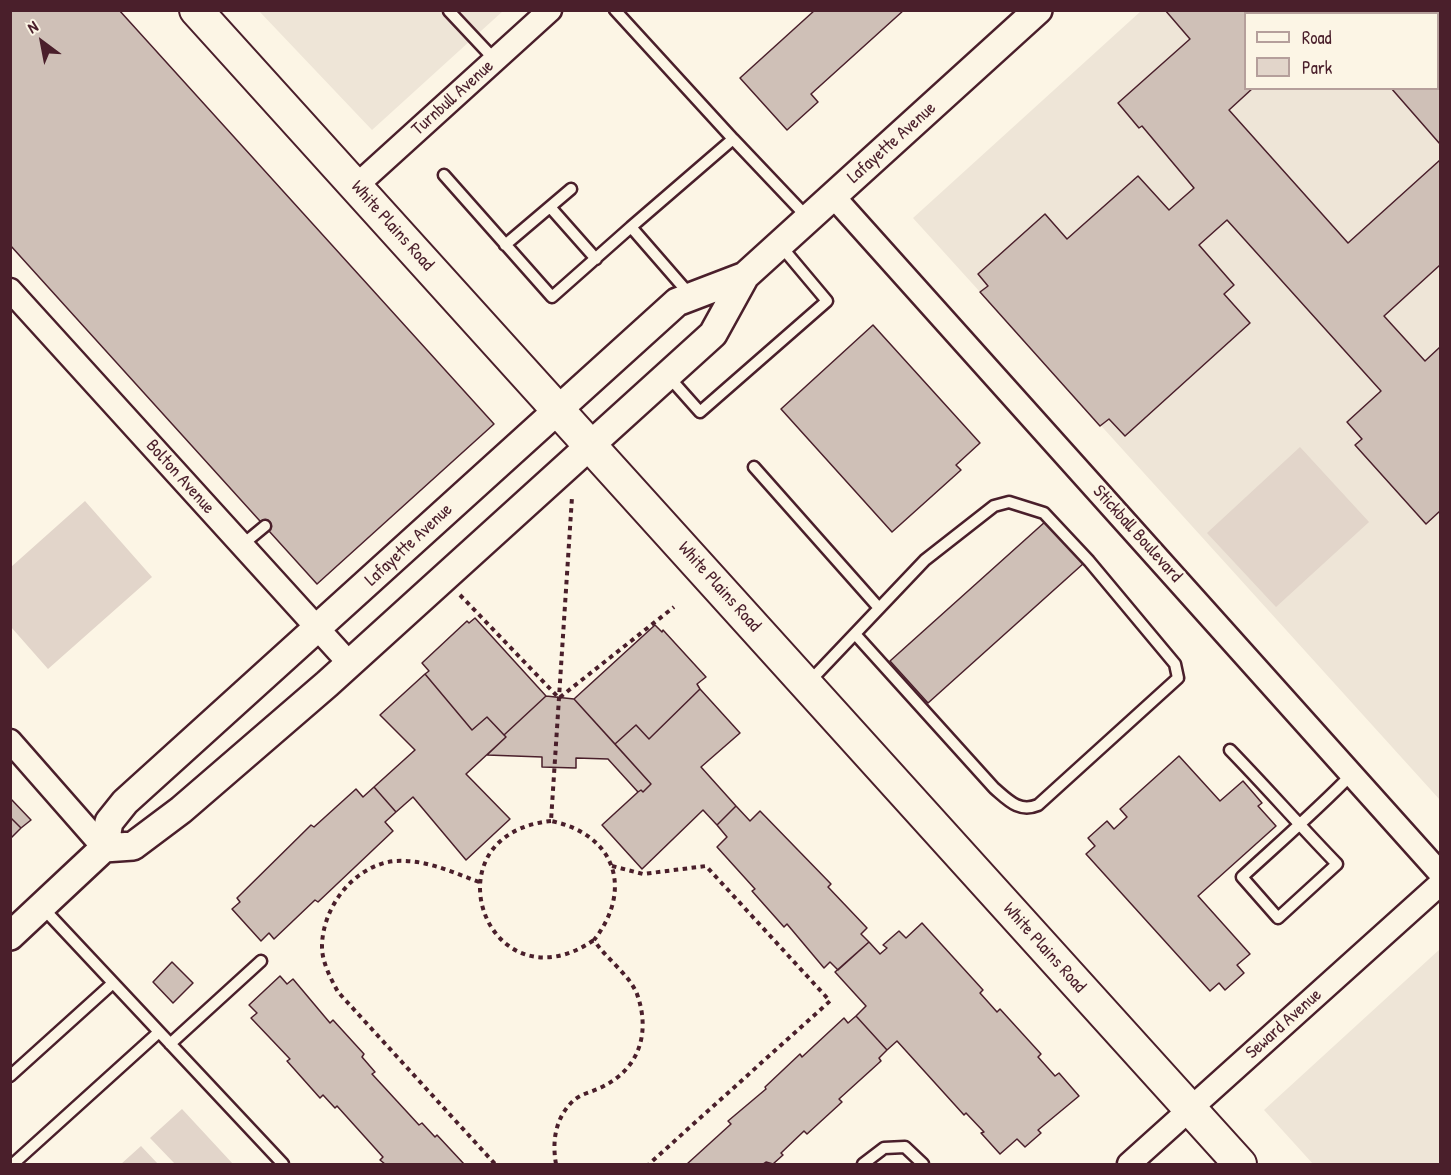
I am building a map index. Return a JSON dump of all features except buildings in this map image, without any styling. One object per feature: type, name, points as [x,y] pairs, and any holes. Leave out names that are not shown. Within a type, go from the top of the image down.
[{"type":"main road","name":"White Plains Road","points":[[196,10],[1239,1164]]},
{"type":"street","name":"Turnbull Avenue","points":[[356,186],[550,10]]},
{"type":"street","name":"Lafayette Avenue","points":[[745,276],[677,302],[557,409],[319,628],[125,802],[109,822],[104,848],[133,846],[181,810],[350,664],[712,334],[745,276],[1038,10]]},
{"type":"street","name":"Stickball Boulevard","points":[[833,196],[1440,873]]},
{"type":"street","name":"Bolton Avenue","points":[[10,290],[350,664]]},
{"type":"street","points":[[10,741],[104,848],[10,936]]},
{"type":"street","name":"Seward Avenue","points":[[1129,1164],[1440,884]]},
{"type":"lane","points":[[615,10],[809,218]]},
{"type":"lane","points":[[448,11],[495,60]]},
{"type":"lane","points":[[444,175],[552,297],[733,139]]},
{"type":"lane","points":[[505,245],[571,189]]},
{"type":"lane","points":[[550,207],[596,259]]},
{"type":"lane","points":[[631,227],[691,296]]},
{"type":"lane","points":[[667,376],[700,412],[827,301],[780,244]]},
{"type":"lane","points":[[754,467],[879,608]]},
{"type":"lane","points":[[807,685],[924,560],[994,506],[1009,502],[1044,513],[1089,561],[1175,664],[1178,678],[1038,806],[1029,809],[1014,805],[994,788],[855,634]]},
{"type":"lane","points":[[242,545],[265,526]]},
{"type":"lane","points":[[1230,750],[1299,824],[1337,864],[1278,918],[1242,877],[1299,824],[1353,774]]},
{"type":"lane","points":[[42,907],[283,1164]]},
{"type":"lane","points":[[170,1044],[261,961]]},
{"type":"lane","points":[[10,1076],[113,983]]},
{"type":"lane","points":[[13,1164],[159,1032]]},
{"type":"lane","points":[[863,1164],[884,1148],[905,1147],[923,1164]]},
{"type":"path","points":[[550,821],[573,493]]},
{"type":"path","points":[[460,595],[559,698]]},
{"type":"path","points":[[559,698],[674,607]]},
{"type":"path","points":[[550,821],[570,825],[588,835],[602,849],[612,866],[616,886],[614,906],[606,925],[594,940],[577,952],[556,958],[536,958],[516,951],[499,939],[486,922],[479,903],[479,882],[484,862],[496,844],[512,831],[531,823],[550,821]]},
{"type":"path","points":[[479,882],[417,861],[393,861],[367,869],[345,887],[334,905],[326,925],[322,949],[328,973],[338,992],[495,1164]]},
{"type":"path","points":[[612,866],[643,874],[706,866],[830,1001],[649,1164]]},
{"type":"path","points":[[556,1164],[553,1139],[563,1111],[574,1099],[602,1087],[628,1069],[643,1035],[642,1013],[636,992],[604,957],[594,940]]},
{"type":"shaded area","points":[[259,11],[503,11],[372,130]]},
{"type":"shaded area","points":[[1141,11],[1440,11],[1440,800],[913,218]]},
{"type":"shaded area","points":[[1440,949],[1440,1164],[1313,1164],[1264,1110]]},
{"type":"green space","points":[[1300,447],[1369,522],[1276,607],[1207,533]]},
{"type":"green space","points":[[85,501],[152,577],[48,669],[11,627],[11,567]]},
{"type":"green space","points":[[182,1109],[233,1164],[175,1164],[150,1138]]},
{"type":"green space","points":[[141,1146],[158,1164],[121,1164]]}]
